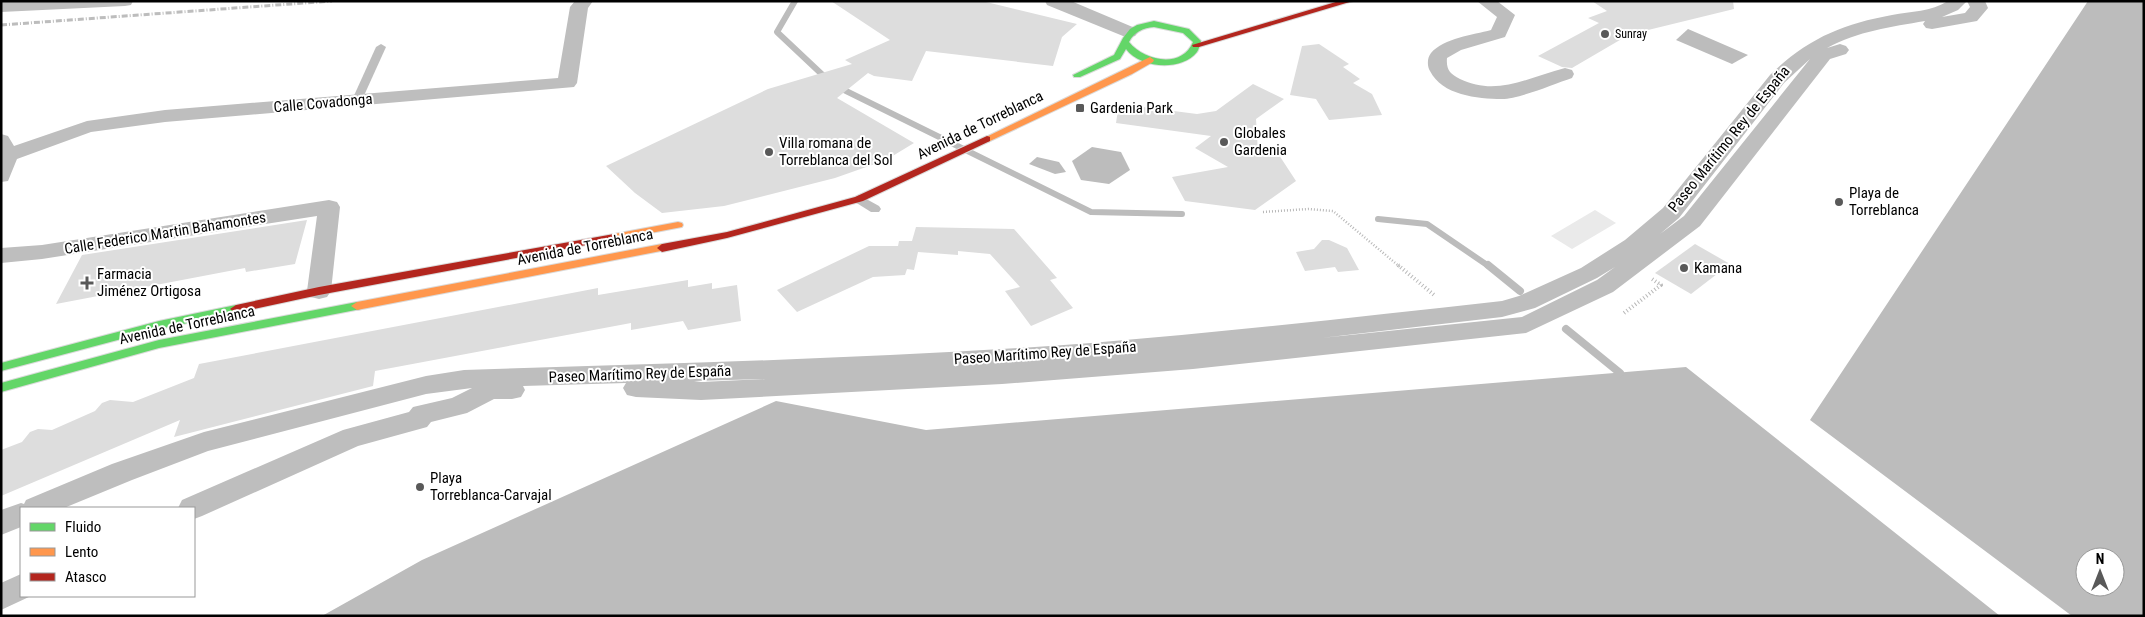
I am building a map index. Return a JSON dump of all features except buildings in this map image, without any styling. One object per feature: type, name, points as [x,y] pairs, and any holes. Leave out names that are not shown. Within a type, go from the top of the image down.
[{"type":"main road","points":[[1127,37],[1126,48],[1131,53],[1150,60],[1171,61],[1189,55],[1196,45],[1348,1]]},
{"type":"main road","points":[[1065,80],[1117,57],[1127,37],[1136,28],[1154,24],[1173,26],[1193,24]]},
{"type":"main road","points":[[1173,26],[1190,34],[1195,39],[1196,45]]},
{"type":"main road","name":"Avenida de Torreblanca","points":[[1,388],[159,344],[727,234],[859,199],[943,161],[1032,116],[1129,72],[1150,60]]},
{"type":"main road","name":"Avenida de Torreblanca","points":[[1,367],[159,325],[319,291],[690,222]]},
{"type":"street","points":[[1,7],[125,1]]},
{"type":"street","points":[[1053,1],[1084,12],[1127,37]]},
{"type":"street","points":[[1485,1],[1506,15],[1499,33],[1456,46],[1438,56],[1437,67],[1442,78],[1462,88],[1504,92],[1565,74]]},
{"type":"street","name":"Paseo Marítimo Rey de España","points":[[38,507],[122,472],[204,442],[426,385],[464,379],[790,369],[1089,352],[1502,309],[1527,302],[1589,274],[1633,245],[1671,213],[1777,78],[1795,60],[1816,45],[1871,25],[1940,12],[1959,1]]},
{"type":"street","points":[[194,507],[352,437],[418,420],[422,414],[458,406],[491,390],[598,387],[719,390],[992,376],[1193,360],[1526,325],[1605,286],[1692,220],[1823,55],[1902,30],[1971,17],[1979,8],[1976,1]]},
{"type":"street","name":"Calle Covadonga","points":[[5,148],[87,127],[165,116],[567,83],[582,4]]},
{"type":"street","points":[[1,176],[5,148]]},
{"type":"street","name":"Calle Federico Martin Bahamontes","points":[[1,256],[42,252],[329,207],[319,291]]},
{"type":"street","points":[[1,523],[20,514]]},
{"type":"street","points":[[1,596],[20,587]]},
{"type":"lane","points":[[357,100],[381,47]]},
{"type":"lane","points":[[859,199],[875,209]]},
{"type":"path","points":[[1263,212],[1323,208],[1334,211],[1459,314]]},
{"type":"shaded area","points":[[2088,1],[2144,1],[2144,616],[2072,616],[1810,420]]},
{"type":"shaded area","points":[[1688,29],[1748,55],[1732,64],[1676,40]]},
{"type":"shaded area","points":[[1092,147],[1121,152],[1130,170],[1109,184],[1081,180],[1072,161]]},
{"type":"shaded area","points":[[1037,157],[1059,162],[1066,172],[1055,174],[1029,164]]},
{"type":"shaded area","points":[[1595,210],[1616,223],[1572,249],[1551,236]]},
{"type":"shaded area","points":[[1686,367],[2000,616],[322,616],[422,560],[776,401],[926,430]]},
{"type":"waterway","points":[[795,1],[777,32],[828,80]]},
{"type":"waterway","points":[[838,87],[1091,212],[1182,214]]},
{"type":"waterway","points":[[1378,219],[1427,224],[1490,267]]},
{"type":"waterway","points":[[1488,265],[1520,291]]},
{"type":"waterway","points":[[1566,329],[1620,373]]},
{"type":"railway","points":[[1,25],[332,1]]},
{"type":"traffic: fast","points":[[1154,24],[1186,31],[1197,41],[1194,50],[1186,57],[1176,61],[1165,62],[1153,61],[1141,57],[1132,51],[1125,42],[1130,34],[1140,27],[1154,24]]},
{"type":"traffic: fast","points":[[1077,75],[1117,57],[1125,42]]},
{"type":"traffic: fast","points":[[1,388],[159,344],[357,306]]},
{"type":"traffic: fast","points":[[1,367],[159,325],[236,309]]},
{"type":"traffic: slow","points":[[987,139],[1129,72],[1150,60]]},
{"type":"traffic: slow","points":[[614,237],[678,225]]},
{"type":"traffic: slow","points":[[357,306],[662,248]]},
{"type":"traffic: jam","points":[[1196,45],[1349,1]]},
{"type":"traffic: jam","points":[[662,248],[727,235],[859,199],[987,139]]},
{"type":"traffic: jam","points":[[236,309],[319,291],[614,237]]},
{"type":"place","name":"Sunray","points":[[1605,34]]},
{"type":"place","name":"Gardenia Park","points":[[1080,108]]},
{"type":"place","name":"Globales Gardenia","points":[[1224,142]]},
{"type":"place","name":"Villa romana de Torreblanca del Sol","points":[[769,152]]},
{"type":"place","name":"Playa de Torreblanca","points":[[1839,202]]},
{"type":"place","name":"Kamana","points":[[1684,268]]},
{"type":"place","name":"Farmacia Jiménez Ortigosa","points":[[87,283]]},
{"type":"place","name":"Playa Torreblanca-Carvajal","points":[[420,487]]}]
